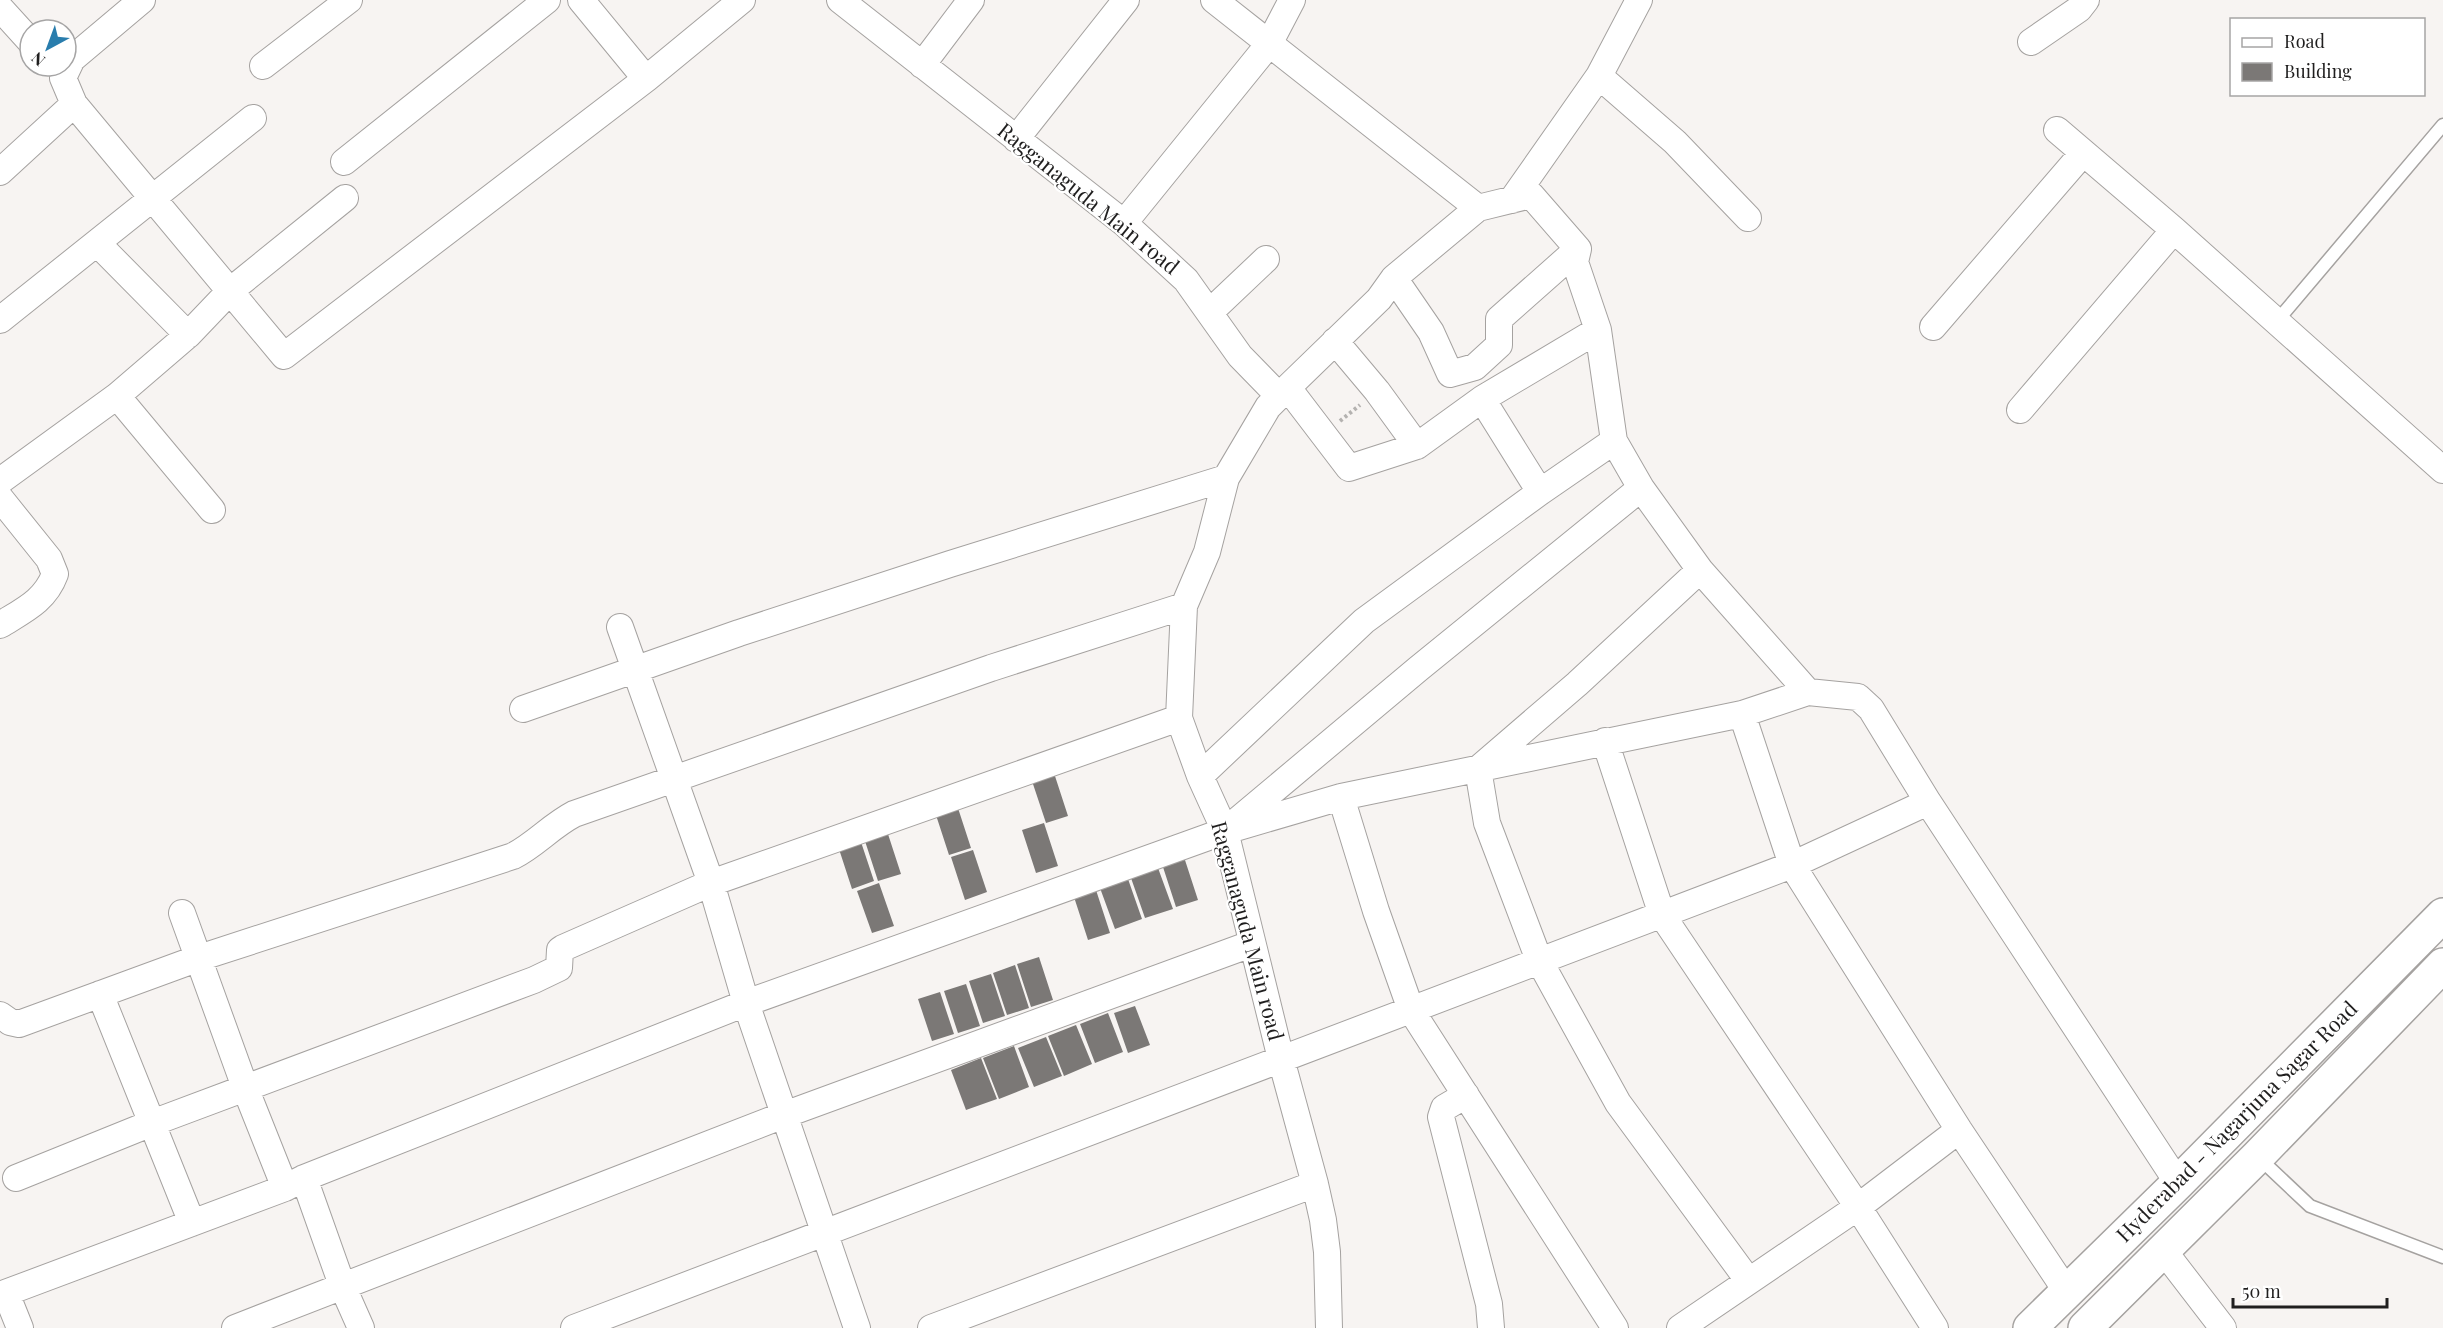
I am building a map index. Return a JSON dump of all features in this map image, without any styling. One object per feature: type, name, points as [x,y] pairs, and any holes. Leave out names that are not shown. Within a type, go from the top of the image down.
[{"type":"main road","name":"Hyderabad - Nagarjuna Sagar Road","points":[[2030,1328],[2178,1183],[2443,915]]},
{"type":"main road","name":"Hyderabad - Nagarjuna Sagar Road","points":[[2085,1328],[2257,1157],[2443,965]]},
{"type":"street","points":[[78,54],[142,0]]},
{"type":"street","points":[[263,66],[348,0]]},
{"type":"street","points":[[344,162],[547,0]]},
{"type":"street","points":[[581,0],[646,79]]},
{"type":"street","points":[[61,78],[74,104],[284,356],[646,79],[742,0]]},
{"type":"street","name":"Ragganaguda Main road","points":[[840,0],[1124,223],[1186,280],[1240,356],[1283,392],[1268,407],[1227,478],[1207,552],[1184,606],[1179,718],[1200,776],[1225,831],[1251,944],[1315,1184],[1327,1252],[1329,1328]]},
{"type":"street","points":[[922,64],[971,0]]},
{"type":"street","points":[[1016,139],[1126,0]]},
{"type":"street","points":[[1214,0],[1478,208]]},
{"type":"street","points":[[1124,223],[1269,44],[1292,0]]},
{"type":"street","points":[[1512,200],[1599,76],[1639,0]]},
{"type":"street","points":[[2031,42],[2079,9],[2086,0]]},
{"type":"street","points":[[0,8],[18,28]]},
{"type":"street","points":[[1599,76],[1675,142],[1748,218]]},
{"type":"street","points":[[0,172],[74,104]]},
{"type":"street","points":[[0,321],[253,118]]},
{"type":"street","points":[[2057,130],[2174,230],[2443,470]]},
{"type":"street","points":[[1933,327],[2083,153]]},
{"type":"street","points":[[1578,249],[1531,195],[1478,208],[1394,278],[1379,299],[1283,392],[1323,434],[1349,468],[1417,446],[1482,399],[1598,330]]},
{"type":"street","points":[[0,481],[117,396],[188,335],[230,291],[345,198]]},
{"type":"street","points":[[2020,410],[2174,230]]},
{"type":"street","points":[[98,244],[188,335]]},
{"type":"street","points":[[1394,278],[1431,332],[1450,374],[1475,368],[1499,345],[1499,320],[1578,249]]},
{"type":"street","points":[[1578,249],[1575,262],[1598,330],[1614,441],[1641,488],[1700,570],[1808,692]]},
{"type":"street","points":[[1210,312],[1266,259]]},
{"type":"street","points":[[1335,341],[1377,391],[1417,446]]},
{"type":"street","points":[[117,396],[212,510]]},
{"type":"street","points":[[1482,399],[1540,492]]},
{"type":"street","points":[[1200,776],[1364,621],[1540,492],[1614,441]]},
{"type":"street","points":[[523,709],[739,633],[1227,478]]},
{"type":"street","points":[[1225,831],[1418,669],[1641,488]]},
{"type":"street","points":[[0,498],[49,559],[55,574],[50,588],[39,601],[0,625]]},
{"type":"street","points":[[1478,769],[1577,684],[1700,570]]},
{"type":"street","points":[[0,1015],[9,1022],[19,1024],[198,958],[513,856],[525,850],[560,821],[574,814],[991,668],[1184,606]]},
{"type":"street","points":[[620,627],[711,883],[746,1003],[857,1328]]},
{"type":"street","points":[[20,1328],[3,1294],[295,1183],[746,1003],[1225,831],[1341,797],[1742,714],[1808,692],[1858,697],[1871,709],[1928,802],[2178,1183]]},
{"type":"street","points":[[1742,714],[1792,865],[1959,1130],[2067,1292]]},
{"type":"street","points":[[16,1178],[152,1123],[246,1090],[534,980],[559,968],[560,950],[563,948],[711,883],[1179,718]]},
{"type":"street","points":[[1605,741],[1662,915],[1858,1207],[1935,1328]]},
{"type":"street","points":[[1478,769],[1487,823],[1539,960],[1618,1102],[1748,1280]]},
{"type":"street","points":[[1341,797],[1376,911],[1411,1010],[1615,1328]]},
{"type":"street","points":[[574,1328],[1792,865],[1928,802]]},
{"type":"street","points":[[182,914],[246,1090],[295,1183],[361,1328]]},
{"type":"street","points":[[235,1328],[784,1115],[1251,944]]},
{"type":"street","points":[[100,994],[192,1223]]},
{"type":"street","points":[[1466,1095],[1444,1108],[1442,1117],[1489,1304],[1491,1328]]},
{"type":"street","points":[[1680,1328],[1858,1207],[1959,1130]]},
{"type":"street","points":[[932,1328],[1315,1184]]},
{"type":"street","points":[[2163,1250],[2223,1328]]},
{"type":"lane","points":[[2277,321],[2443,125]]},
{"type":"lane","points":[[2257,1157],[2310,1206],[2443,1257]]},
{"type":"path","points":[[1323,434],[1377,391]]},
{"type":"building","points":[[1054,773],[1068,816],[1046,823],[1032,781]]},
{"type":"building","points":[[957,805],[971,848],[949,855],[935,812]]},
{"type":"building","points":[[1044,823],[1058,866],[1036,873],[1022,830]]},
{"type":"building","points":[[887,831],[901,874],[878,881],[864,838]]},
{"type":"building","points":[[860,839],[874,881],[852,889],[838,846]]},
{"type":"building","points":[[973,850],[987,892],[965,900],[951,857]]},
{"type":"building","points":[[1184,857],[1198,900],[1176,907],[1162,864]]},
{"type":"building","points":[[1158,868],[1173,909],[1145,918],[1131,878]]},
{"type":"building","points":[[1128,879],[1142,919],[1115,929],[1100,888]]},
{"type":"building","points":[[879,883],[894,926],[872,933],[857,891]]},
{"type":"building","points":[[1096,890],[1110,933],[1088,940],[1074,897]]},
{"type":"building","points":[[1039,957],[1053,1000],[1031,1007],[1017,964]]},
{"type":"building","points":[[1015,965],[1029,1008],[1007,1015],[993,973]]},
{"type":"building","points":[[991,974],[1005,1016],[983,1023],[969,981]]},
{"type":"building","points":[[966,984],[980,1026],[958,1033],[944,991]]},
{"type":"building","points":[[940,992],[954,1034],[932,1041],[918,999]]},
{"type":"building","points":[[1135,1006],[1150,1045],[1128,1053],[1114,1013]]},
{"type":"building","points":[[1108,1013],[1123,1052],[1095,1063],[1080,1024]]},
{"type":"building","points":[[1076,1025],[1092,1064],[1064,1076],[1048,1036]]},
{"type":"building","points":[[1046,1037],[1062,1076],[1034,1087],[1018,1048]]},
{"type":"building","points":[[1014,1046],[1029,1087],[999,1099],[983,1058]]},
{"type":"building","points":[[981,1058],[997,1099],[966,1110],[951,1070]]}]
